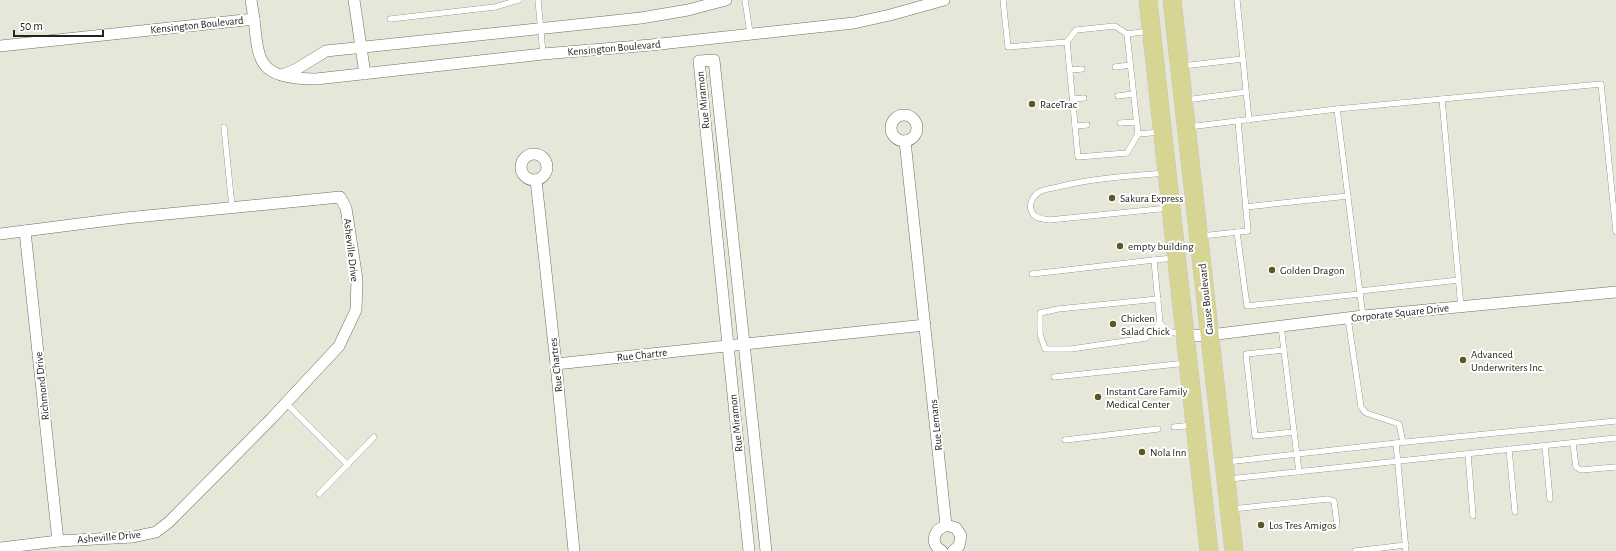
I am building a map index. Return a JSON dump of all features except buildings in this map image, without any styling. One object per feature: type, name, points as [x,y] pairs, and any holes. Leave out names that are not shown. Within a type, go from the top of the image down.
[{"type":"main road","points":[[1148,0],[1209,551]]},
{"type":"main road","name":"Gause Boulevard","points":[[1172,0],[1234,551]]},
{"type":"street","points":[[252,0],[254,19]]},
{"type":"street","points":[[354,0],[365,74]]},
{"type":"street","points":[[282,75],[295,70],[326,51],[361,46],[641,18],[688,10],[726,0]]},
{"type":"street","name":"Kensington Boulevard","points":[[0,46],[254,19],[259,55],[264,64],[272,72],[298,79],[316,79],[543,54],[651,45],[750,33],[854,23],[944,0]]},
{"type":"street","name":"Rue Miramon","points":[[749,551],[699,61],[714,60],[766,551]]},
{"type":"street","name":"Rue Lemans","points":[[906,141],[946,526]]},
{"type":"street","name":"Rue Chartres","points":[[536,180],[574,551]]},
{"type":"street","name":"Asheville Drive","points":[[0,234],[126,218],[340,196],[346,208],[356,279],[356,310],[339,346],[286,403],[169,522],[156,532],[133,537],[58,541],[0,548]]},
{"type":"street","name":"Richmond Drive","points":[[25,231],[58,541]]},
{"type":"street","name":"Corporate Square Drive","points":[[1185,336],[1363,316],[1616,292]]},
{"type":"street","points":[[728,346],[925,325]]},
{"type":"street","name":"Rue Chartre","points":[[556,364],[728,346]]},
{"type":"street","points":[[942,551],[936,546],[934,538],[938,530],[946,526],[956,528],[960,536],[959,546],[953,551]]},
{"type":"lane","points":[[390,19],[496,7],[519,0]]},
{"type":"lane","points":[[538,0],[543,54]]},
{"type":"lane","points":[[745,0],[750,33]]},
{"type":"lane","points":[[1003,0],[1008,47],[1067,42]]},
{"type":"lane","points":[[1237,0],[1249,120]]},
{"type":"lane","points":[[1127,34],[1138,134],[1127,153],[1078,157],[1067,42],[1076,30],[1115,26],[1127,34],[1152,31]]},
{"type":"lane","points":[[1180,66],[1243,59]]},
{"type":"lane","points":[[1115,67],[1130,65]]},
{"type":"lane","points":[[1070,70],[1082,69]]},
{"type":"lane","points":[[1187,128],[1337,109],[1601,84],[1616,232]]},
{"type":"lane","points":[[1184,100],[1246,92]]},
{"type":"lane","points":[[1118,96],[1133,94]]},
{"type":"lane","points":[[1073,99],[1084,98]]},
{"type":"lane","points":[[1442,99],[1461,307]]},
{"type":"lane","points":[[1337,109],[1363,316]]},
{"type":"lane","points":[[1199,236],[1248,231],[1238,121]]},
{"type":"lane","points":[[1120,123],[1136,122]]},
{"type":"lane","points":[[1075,126],[1087,125]]},
{"type":"lane","points":[[224,127],[232,207]]},
{"type":"lane","points":[[1138,134],[1163,132]]},
{"type":"lane","points":[[1167,173],[1086,181],[1042,191],[1035,195],[1031,202],[1031,209],[1034,215],[1040,219],[1049,220],[1171,207]]},
{"type":"lane","points":[[1245,208],[1348,196]]},
{"type":"lane","points":[[1237,232],[1247,306],[1459,280]]},
{"type":"lane","points":[[1032,274],[1177,257]]},
{"type":"lane","points":[[1154,260],[1160,323],[1168,331],[1185,336]]},
{"type":"lane","points":[[1158,299],[1058,309],[1040,313],[1040,334],[1045,349],[1071,349],[1146,338],[1160,323]]},
{"type":"lane","points":[[1348,318],[1361,408],[1366,413],[1399,424],[1403,442]]},
{"type":"lane","points":[[1281,326],[1298,472]]},
{"type":"lane","points":[[1284,350],[1246,354],[1254,429],[1255,436],[1294,432]]},
{"type":"lane","points":[[1054,377],[1189,363]]},
{"type":"lane","points":[[286,403],[348,465]]},
{"type":"lane","points":[[1225,462],[1403,442],[1616,421]]},
{"type":"lane","points":[[1174,428],[1196,425]]},
{"type":"lane","points":[[1065,440],[1158,429]]},
{"type":"lane","points":[[319,494],[374,437]]},
{"type":"lane","points":[[1227,480],[1616,438]]},
{"type":"lane","points":[[1355,551],[1406,548],[1396,443]]},
{"type":"lane","points":[[1573,443],[1576,467],[1581,470],[1616,467]]},
{"type":"lane","points":[[1545,446],[1550,499]]},
{"type":"lane","points":[[1509,449],[1515,512]]},
{"type":"lane","points":[[1468,454],[1473,516]]},
{"type":"lane","points":[[1230,510],[1328,499],[1334,501],[1337,524]]},
{"type":"place","name":"RaceTrac","points":[[1032,104]]},
{"type":"place","name":"Sakura Express","points":[[1112,198]]},
{"type":"place","name":"empty building","points":[[1120,246]]},
{"type":"place","name":"Golden Dragon","points":[[1272,270]]},
{"type":"place","name":"Chicken Salad Chick","points":[[1113,324]]},
{"type":"place","name":"Advanced Underwriters Inc.","points":[[1463,360]]},
{"type":"place","name":"Instant Care Family Medical Center","points":[[1098,397]]},
{"type":"place","name":"Nola Inn","points":[[1142,452]]},
{"type":"place","name":"Los Tres Amigos","points":[[1261,525]]}]
